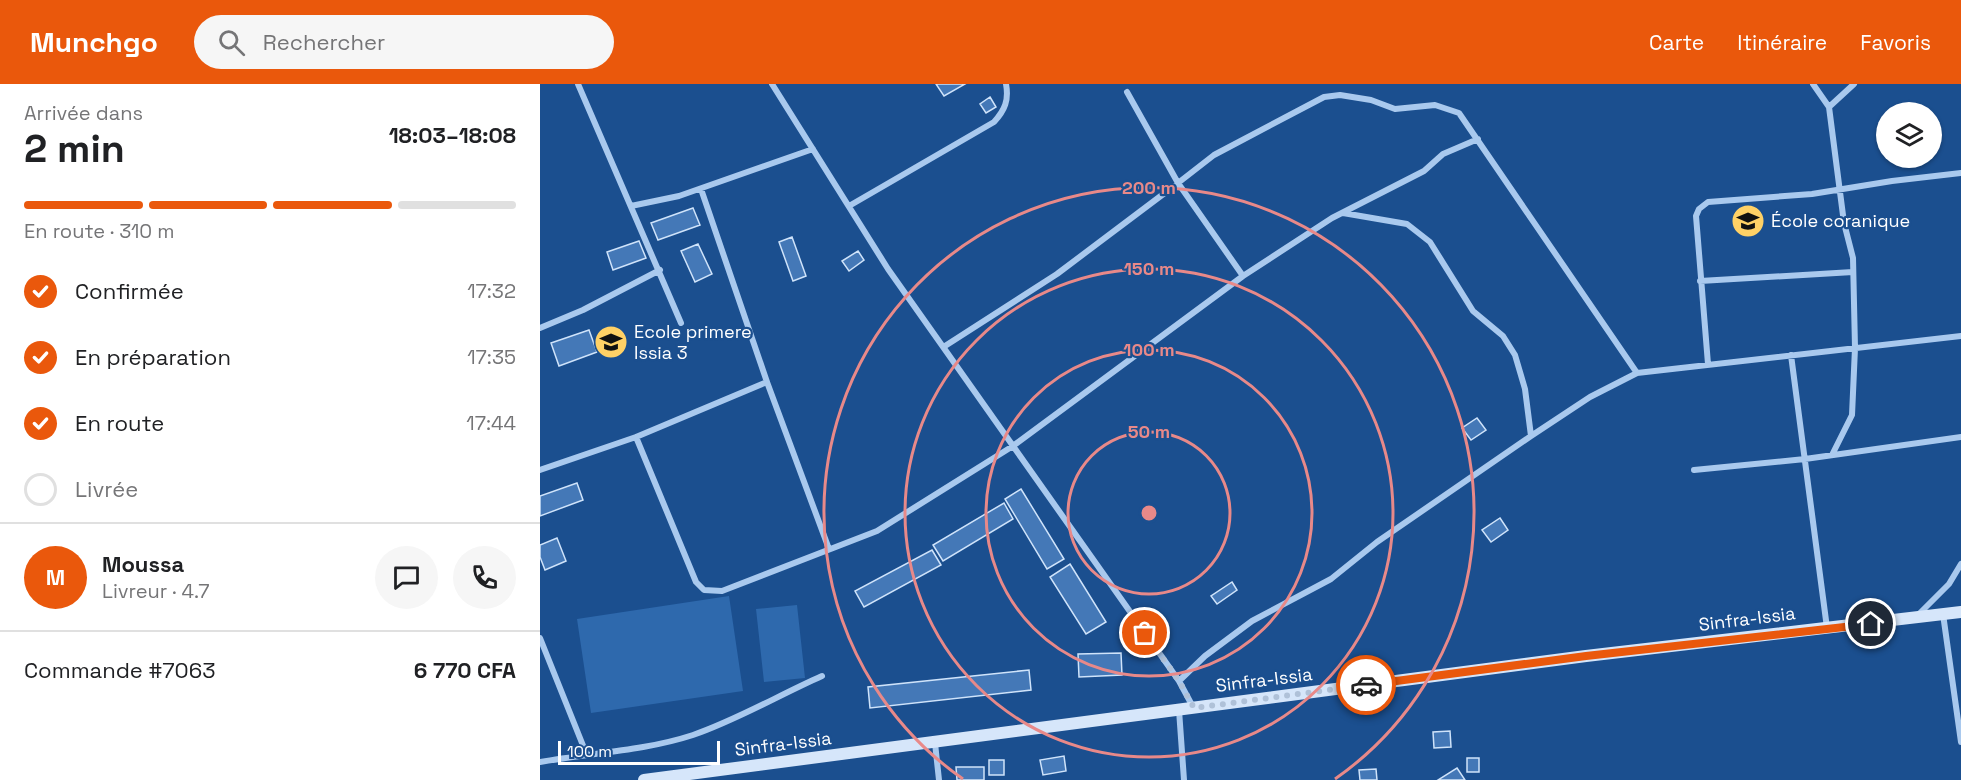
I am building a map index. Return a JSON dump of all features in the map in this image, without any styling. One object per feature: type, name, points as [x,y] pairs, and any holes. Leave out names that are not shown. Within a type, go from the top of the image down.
[{"type":"main road","name":"Sinfra-Issia","points":[[644,780],[1586,656],[1961,612]]},
{"type":"street","points":[[578,84],[681,323]]},
{"type":"street","points":[[772,84],[888,269],[945,346],[1179,681],[1194,708]]},
{"type":"street","points":[[849,206],[994,122],[1004,111],[1008,96],[1006,84]]},
{"type":"street","points":[[1813,84],[1829,107],[1853,272],[1855,348],[1852,415],[1832,455]]},
{"type":"street","points":[[1829,107],[1854,84]]},
{"type":"street","points":[[1127,93],[1178,183],[1243,276]]},
{"type":"street","points":[[945,346],[1057,274],[1214,155],[1324,97],[1340,95],[1371,100],[1395,109],[1435,105],[1459,113],[1637,373]]},
{"type":"street","points":[[636,437],[696,582],[704,590],[722,591],[877,531],[1013,446],[1243,276],[1342,213],[1424,171],[1443,154],[1478,139]]},
{"type":"street","points":[[631,206],[701,189],[813,149]]},
{"type":"street","points":[[1708,364],[1696,216],[1702,206],[1708,202],[1778,198],[1961,173]]},
{"type":"street","points":[[701,189],[767,382],[829,549]]},
{"type":"street","points":[[1342,213],[1407,224],[1430,242],[1473,311],[1503,336],[1515,355],[1525,388],[1531,436]]},
{"type":"street","points":[[540,328],[583,310],[660,270]]},
{"type":"street","points":[[1700,281],[1853,272]]},
{"type":"street","points":[[1179,681],[1205,656],[1236,632],[1273,609],[1331,579],[1403,524],[1531,436],[1590,397],[1637,373],[1961,336]]},
{"type":"street","points":[[1791,356],[1827,628]]},
{"type":"street","points":[[540,470],[636,437],[767,382]]},
{"type":"street","points":[[1694,470],[1805,459],[1961,437]]},
{"type":"street","points":[[1914,619],[1949,584],[1961,564]]},
{"type":"street","points":[[1943,614],[1961,742]]},
{"type":"street","points":[[540,638],[586,753]]},
{"type":"street","points":[[540,762],[586,753],[625,750],[693,735],[822,676]]},
{"type":"street","points":[[1179,710],[1184,780]]},
{"type":"street","points":[[935,743],[939,780]]},
{"type":"shaded area","points":[[729,596],[743,691],[591,713],[577,619]]},
{"type":"shaded area","points":[[797,605],[805,678],[764,682],[756,609]]},
{"type":"building","points":[[936,84],[965,84],[944,96]]},
{"type":"building","points":[[990,97],[996,107],[986,113],[980,104]]},
{"type":"building","points":[[693,208],[700,225],[658,240],[651,223]]},
{"type":"building","points":[[792,237],[806,276],[793,281],[779,242]]},
{"type":"building","points":[[639,241],[646,258],[613,270],[607,252]]},
{"type":"building","points":[[698,244],[712,274],[695,282],[681,251]]},
{"type":"building","points":[[858,251],[864,260],[849,271],[842,261]]},
{"type":"building","points":[[589,330],[597,352],[559,366],[551,343]]},
{"type":"building","points":[[1477,418],[1486,430],[1471,440],[1462,428]]},
{"type":"building","points":[[577,483],[583,500],[540,516],[540,496]]},
{"type":"building","points":[[1021,489],[1064,559],[1047,569],[1005,499]]},
{"type":"building","points":[[1004,503],[1013,519],[943,561],[933,545]]},
{"type":"building","points":[[1500,518],[1508,530],[1491,542],[1482,530]]},
{"type":"building","points":[[557,538],[566,561],[545,570],[540,557],[540,545]]},
{"type":"building","points":[[932,550],[941,565],[864,607],[855,591]]},
{"type":"building","points":[[1070,564],[1106,622],[1086,634],[1050,577]]},
{"type":"building","points":[[1232,582],[1237,590],[1217,604],[1211,596]]},
{"type":"building","points":[[1121,653],[1122,675],[1079,677],[1078,654]]},
{"type":"building","points":[[1029,670],[1031,690],[870,708],[868,687]]},
{"type":"building","points":[[1450,731],[1451,747],[1434,748],[1433,732]]},
{"type":"building","points":[[1064,756],[1066,771],[1043,775],[1040,760]]},
{"type":"building","points":[[1467,758],[1479,758],[1479,772],[1467,772]]},
{"type":"building","points":[[989,760],[1004,760],[1004,775],[989,775]]},
{"type":"building","points":[[956,767],[984,767],[984,780],[957,780]]},
{"type":"building","points":[[1457,768],[1465,780],[1438,780]]},
{"type":"building","points":[[1376,769],[1377,780],[1360,780],[1359,770]]},
{"type":"way so far","points":[[1145,633],[1179,681],[1194,708],[1366,685]]},
{"type":"place","name":"École coranique","points":[[1748,221]]},
{"type":"place","name":"Ecole primere Issia 3","points":[[611,342]]},
{"type":"route","points":[[1366,685],[1586,656],[1871,624]]}]
